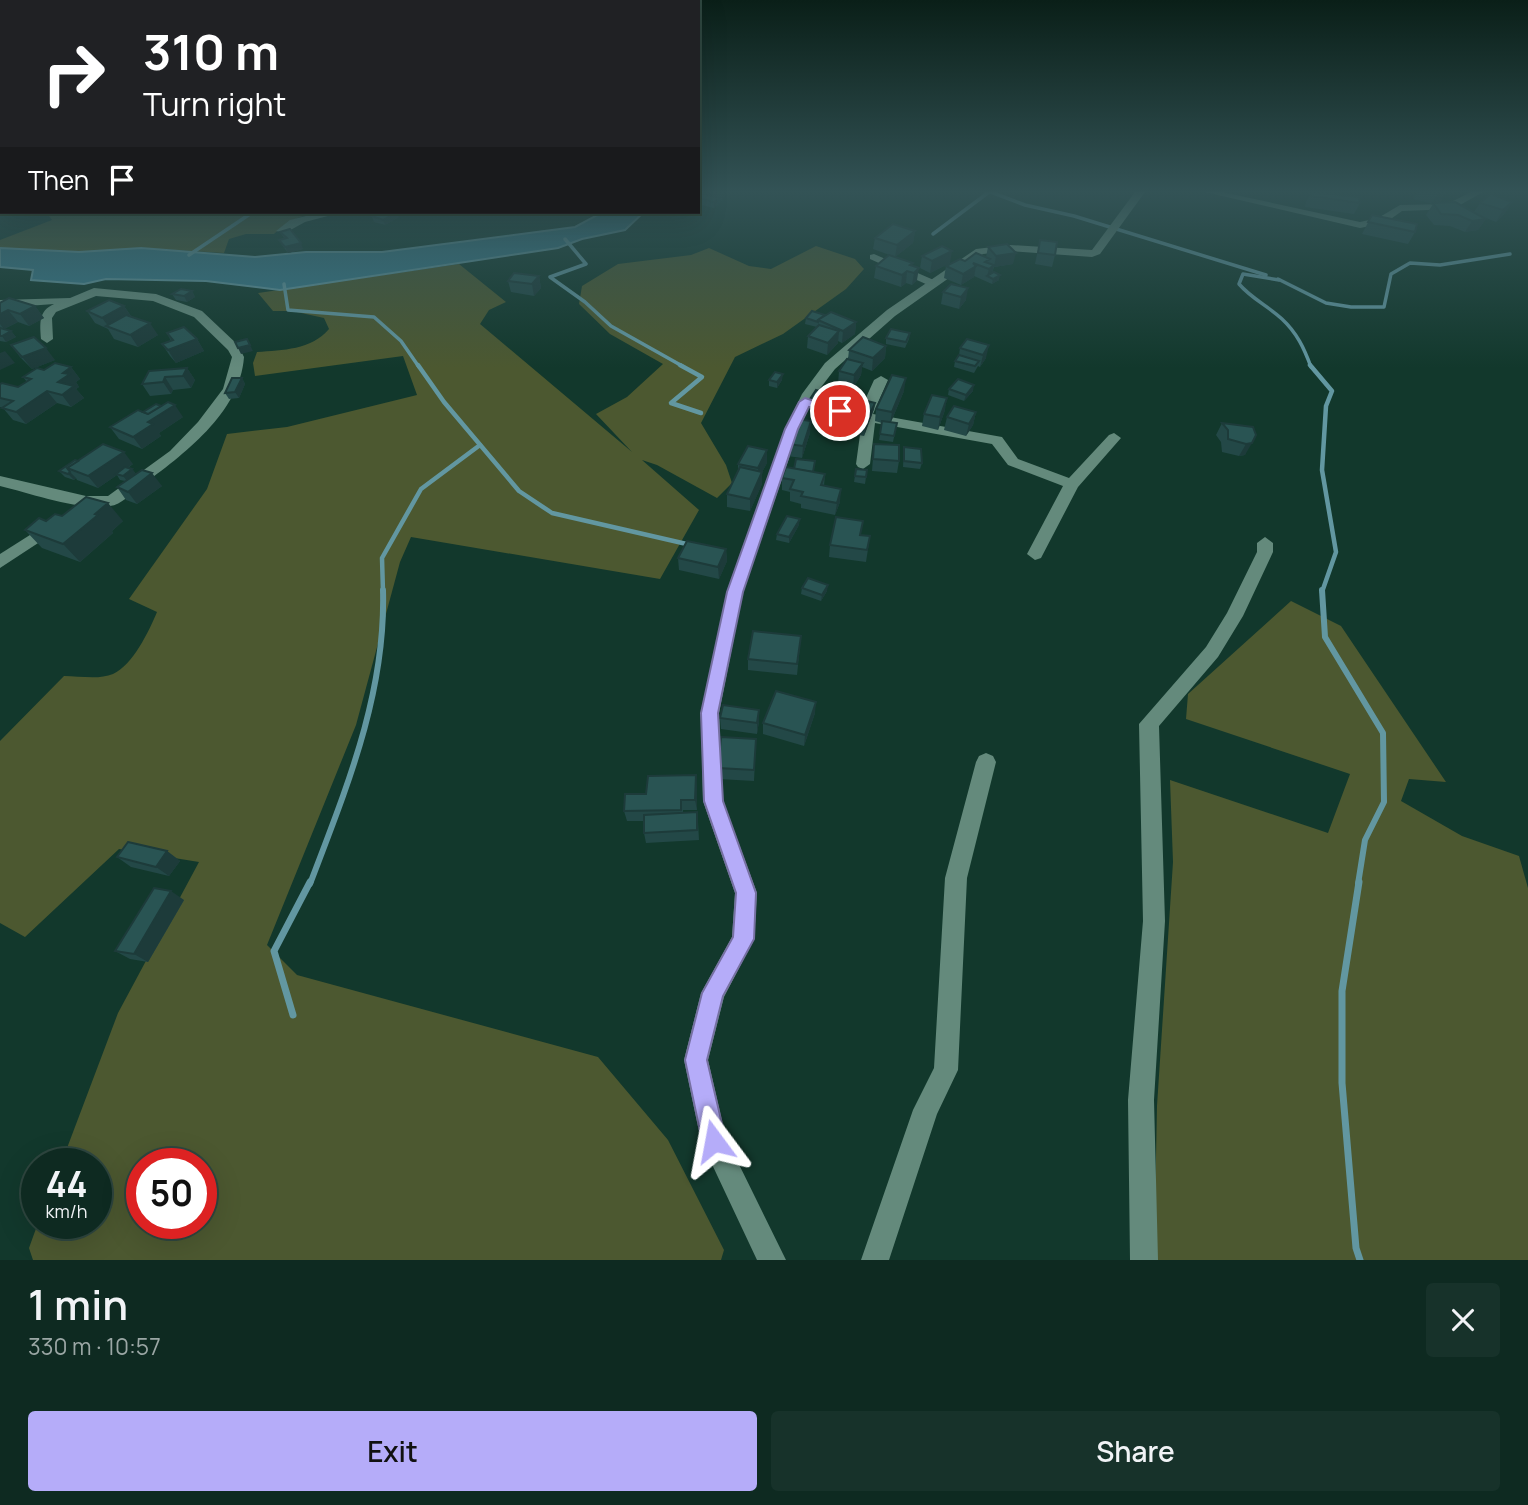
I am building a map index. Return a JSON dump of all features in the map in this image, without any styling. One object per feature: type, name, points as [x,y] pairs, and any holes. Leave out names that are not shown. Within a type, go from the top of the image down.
[{"type":"street","points":[[772,1260],[714,1141],[696,1060],[713,993],[743,939],[746,893],[713,801],[710,713],[735,592],[792,429],[805,402],[830,366],[891,313],[983,251]]},
{"type":"street","points":[[1048,251],[1092,254],[1095,251]]},
{"type":"street","points":[[874,257],[932,283]]},
{"type":"street","points":[[0,481],[86,501],[104,503],[118,498],[175,454],[203,425],[230,390],[238,357],[234,348],[198,314],[156,298],[125,293],[94,292],[51,310],[46,318],[47,339]]},
{"type":"street","points":[[0,304],[72,300]]},
{"type":"street","points":[[863,464],[867,416],[881,380]]},
{"type":"street","points":[[805,402],[997,440],[1013,462],[1072,484]]},
{"type":"street","points":[[1035,554],[1072,484],[1114,438]]},
{"type":"street","points":[[0,562],[86,501]]},
{"type":"street","points":[[1144,1260],[1141,1100],[1154,921],[1149,724],[1212,652],[1234,616],[1265,552],[1265,543]]},
{"type":"street","points":[[874,1260],[926,1110],[946,1070],[948,975],[956,878],[986,762]]},
{"type":"green space","points":[[187,251],[225,251],[224,253]]},
{"type":"green space","points":[[715,251],[749,266],[771,269],[807,251],[830,251],[855,259],[864,269],[846,289],[783,334],[735,357],[701,423],[726,465],[732,483],[717,498],[657,465],[642,460],[699,510],[660,579],[411,537],[400,562],[356,725],[267,945],[297,975],[598,1057],[668,1140],[724,1250],[721,1260],[33,1260],[29,1248],[32,1239],[112,1239],[112,1148],[67,1148],[118,1013],[199,862],[119,849],[25,937],[0,923],[0,741],[64,676],[107,676],[120,670],[134,655],[157,612],[129,599],[207,489],[227,434],[287,427],[417,395],[403,356],[255,376],[253,363],[257,352],[305,345],[329,329],[324,318],[292,311],[273,311],[258,293],[459,264],[506,302],[489,310],[480,324],[632,452],[596,414],[627,397],[663,364],[610,334],[579,304],[582,286],[618,264]]},
{"type":"green space","points":[[1291,601],[1341,626],[1446,782],[1409,779],[1401,801],[1462,836],[1519,856],[1528,888],[1528,1260],[1154,1260],[1157,1106],[1173,862],[1170,780],[1328,833],[1350,774],[1186,719],[1188,694]]},
{"type":"water","points":[[0,251],[176,251],[255,257],[306,252],[539,251],[280,290],[206,281],[106,279],[84,284],[31,280],[33,270],[0,267]]},
{"type":"building","points":[[932,251],[952,251],[932,261],[922,256]]},
{"type":"building","points":[[991,251],[1016,253],[996,256]]},
{"type":"building","points":[[1038,251],[1056,251],[1055,255],[1038,253]]},
{"type":"building","points":[[976,253],[990,259],[985,262],[994,265],[989,269],[973,263],[976,266],[963,274],[946,266],[960,259],[965,261]]},
{"type":"building","points":[[889,255],[913,263],[910,265],[919,268],[914,273],[907,271],[902,275],[876,266]]},
{"type":"building","points":[[994,272],[1000,275],[993,279],[987,276]]},
{"type":"building","points":[[514,273],[539,276],[532,284],[508,281]]},
{"type":"building","points":[[951,284],[968,288],[961,297],[943,292]]},
{"type":"building","points":[[181,289],[192,291],[184,296],[172,294]]},
{"type":"building","points":[[9,298],[35,306],[20,314],[8,310],[0,314],[0,303]]},
{"type":"building","points":[[109,300],[124,306],[102,318],[87,311]]},
{"type":"building","points":[[812,311],[825,315],[818,322],[806,318]]},
{"type":"building","points":[[831,312],[856,322],[843,331],[818,320]]},
{"type":"building","points":[[126,315],[150,323],[130,335],[106,326]]},
{"type":"building","points":[[819,325],[839,331],[828,343],[808,336]]},
{"type":"building","points":[[184,327],[197,339],[168,350],[162,344],[173,340],[167,333]]},
{"type":"building","points":[[0,328],[11,331],[0,336]]},
{"type":"building","points":[[891,329],[910,333],[906,342],[886,338]]},
{"type":"building","points":[[34,337],[46,348],[22,357],[11,345]]},
{"type":"building","points":[[863,337],[886,346],[873,358],[849,350]]},
{"type":"building","points":[[247,339],[250,345],[238,348],[235,342]]},
{"type":"building","points":[[967,339],[989,345],[983,355],[960,348]]},
{"type":"building","points":[[959,355],[979,361],[975,366],[955,361]]},
{"type":"building","points":[[847,359],[863,363],[854,375],[839,371]]},
{"type":"building","points":[[55,363],[71,367],[63,373],[70,374],[58,382],[74,386],[62,395],[47,391],[16,412],[2,408],[13,401],[0,398],[0,384],[18,387],[31,379],[23,377],[37,368],[44,370]]},
{"type":"building","points":[[187,368],[183,376],[165,377],[163,382],[142,384],[149,371]]},
{"type":"building","points":[[775,372],[783,374],[777,382],[769,380]]},
{"type":"building","points":[[892,375],[906,378],[892,412],[876,409]]},
{"type":"building","points":[[232,378],[242,378],[235,392],[225,393]]},
{"type":"building","points":[[958,379],[974,385],[966,395],[949,389]]},
{"type":"building","points":[[835,386],[856,392],[849,403],[827,397]]},
{"type":"building","points":[[816,390],[828,393],[822,402],[810,399]]},
{"type":"building","points":[[932,395],[947,398],[940,417],[924,414]]},
{"type":"building","points":[[859,399],[875,403],[870,414],[870,411],[855,406]]},
{"type":"building","points":[[168,402],[175,405],[148,422],[153,424],[133,437],[110,427],[138,410],[148,414]]},
{"type":"building","points":[[156,404],[161,406],[148,414],[143,412]]},
{"type":"building","points":[[954,406],[976,412],[969,424],[947,417]]},
{"type":"building","points":[[848,407],[870,411],[866,424],[843,420]]},
{"type":"building","points":[[796,419],[811,421],[803,446],[787,444]]},
{"type":"building","points":[[882,421],[897,423],[894,436],[880,434]]},
{"type":"building","points":[[1222,423],[1253,427],[1256,435],[1252,443],[1228,439],[1228,430]]},
{"type":"building","points":[[103,444],[124,452],[88,476],[67,468]]},
{"type":"building","points":[[874,444],[899,445],[899,461],[873,459]]},
{"type":"building","points":[[748,446],[767,450],[758,468],[738,464]]},
{"type":"building","points":[[904,447],[921,449],[922,463],[904,461]]},
{"type":"building","points":[[796,459],[815,461],[813,472],[794,469]]},
{"type":"building","points":[[75,460],[78,461],[67,468],[70,472],[68,474],[59,471]]},
{"type":"building","points":[[125,467],[132,469],[123,476],[116,474]]},
{"type":"building","points":[[740,467],[762,472],[750,499],[727,494]]},
{"type":"building","points":[[786,467],[825,474],[821,485],[841,489],[837,503],[801,496],[803,492],[790,489],[794,480],[782,478]]},
{"type":"building","points":[[856,469],[867,470],[866,477],[855,476]]},
{"type":"building","points":[[142,470],[152,473],[128,492],[117,487]]},
{"type":"building","points":[[86,497],[108,503],[95,514],[98,515],[63,544],[25,530],[39,518],[46,521],[55,514],[62,516]]},
{"type":"building","points":[[787,516],[800,519],[789,537],[777,534]]},
{"type":"building","points":[[836,517],[863,521],[860,535],[870,536],[867,550],[830,545]]},
{"type":"building","points":[[687,541],[726,549],[718,567],[678,558]]},
{"type":"building","points":[[808,578],[828,585],[822,595],[802,588]]},
{"type":"building","points":[[753,631],[801,636],[797,664],[748,659]]},
{"type":"building","points":[[776,691],[816,702],[805,735],[763,723]]},
{"type":"building","points":[[723,705],[759,710],[757,723],[720,718]]},
{"type":"building","points":[[721,737],[756,739],[754,770],[718,768]]},
{"type":"building","points":[[696,775],[695,800],[681,800],[681,810],[624,811],[625,794],[646,794],[648,776]]},
{"type":"building","points":[[697,812],[697,830],[644,833],[644,815]]},
{"type":"building","points":[[128,842],[167,851],[156,867],[117,857]]},
{"type":"building","points":[[154,888],[171,891],[134,954],[115,951]]},
{"type":"waterway","points":[[189,255],[195,251]]},
{"type":"waterway","points":[[575,251],[586,264],[550,277],[585,302],[611,326],[684,367]]},
{"type":"waterway","points":[[1187,251],[1266,275]]},
{"type":"waterway","points":[[1278,279],[1326,303],[1351,307],[1384,307],[1391,274],[1410,263],[1440,265],[1510,254]]},
{"type":"waterway","points":[[1279,280],[1243,274],[1239,284],[1287,324],[1300,341],[1310,366]]},
{"type":"waterway","points":[[284,284],[288,310],[374,317],[401,341],[419,367]]},
{"type":"waterway","points":[[418,365],[444,402],[519,491],[552,513],[691,545]]},
{"type":"waterway","points":[[680,365],[702,377],[671,403],[701,413]]},
{"type":"waterway","points":[[1310,366],[1332,391],[1326,406],[1322,470],[1336,552],[1322,592]]},
{"type":"waterway","points":[[383,591],[382,558],[421,489],[480,445]]},
{"type":"waterway","points":[[310,884],[350,777],[371,704],[382,629],[383,591]]},
{"type":"waterway","points":[[1322,592],[1325,637],[1383,733],[1384,802],[1365,840],[1358,884]]},
{"type":"waterway","points":[[293,1015],[274,951],[310,882]]},
{"type":"waterway","points":[[1359,882],[1342,991],[1342,1083],[1356,1248],[1360,1260]]},
{"type":"route","points":[[714,1141],[696,1060],[713,993],[743,939],[746,893],[713,801],[710,713],[735,592],[792,429],[805,402],[840,411]]}]
